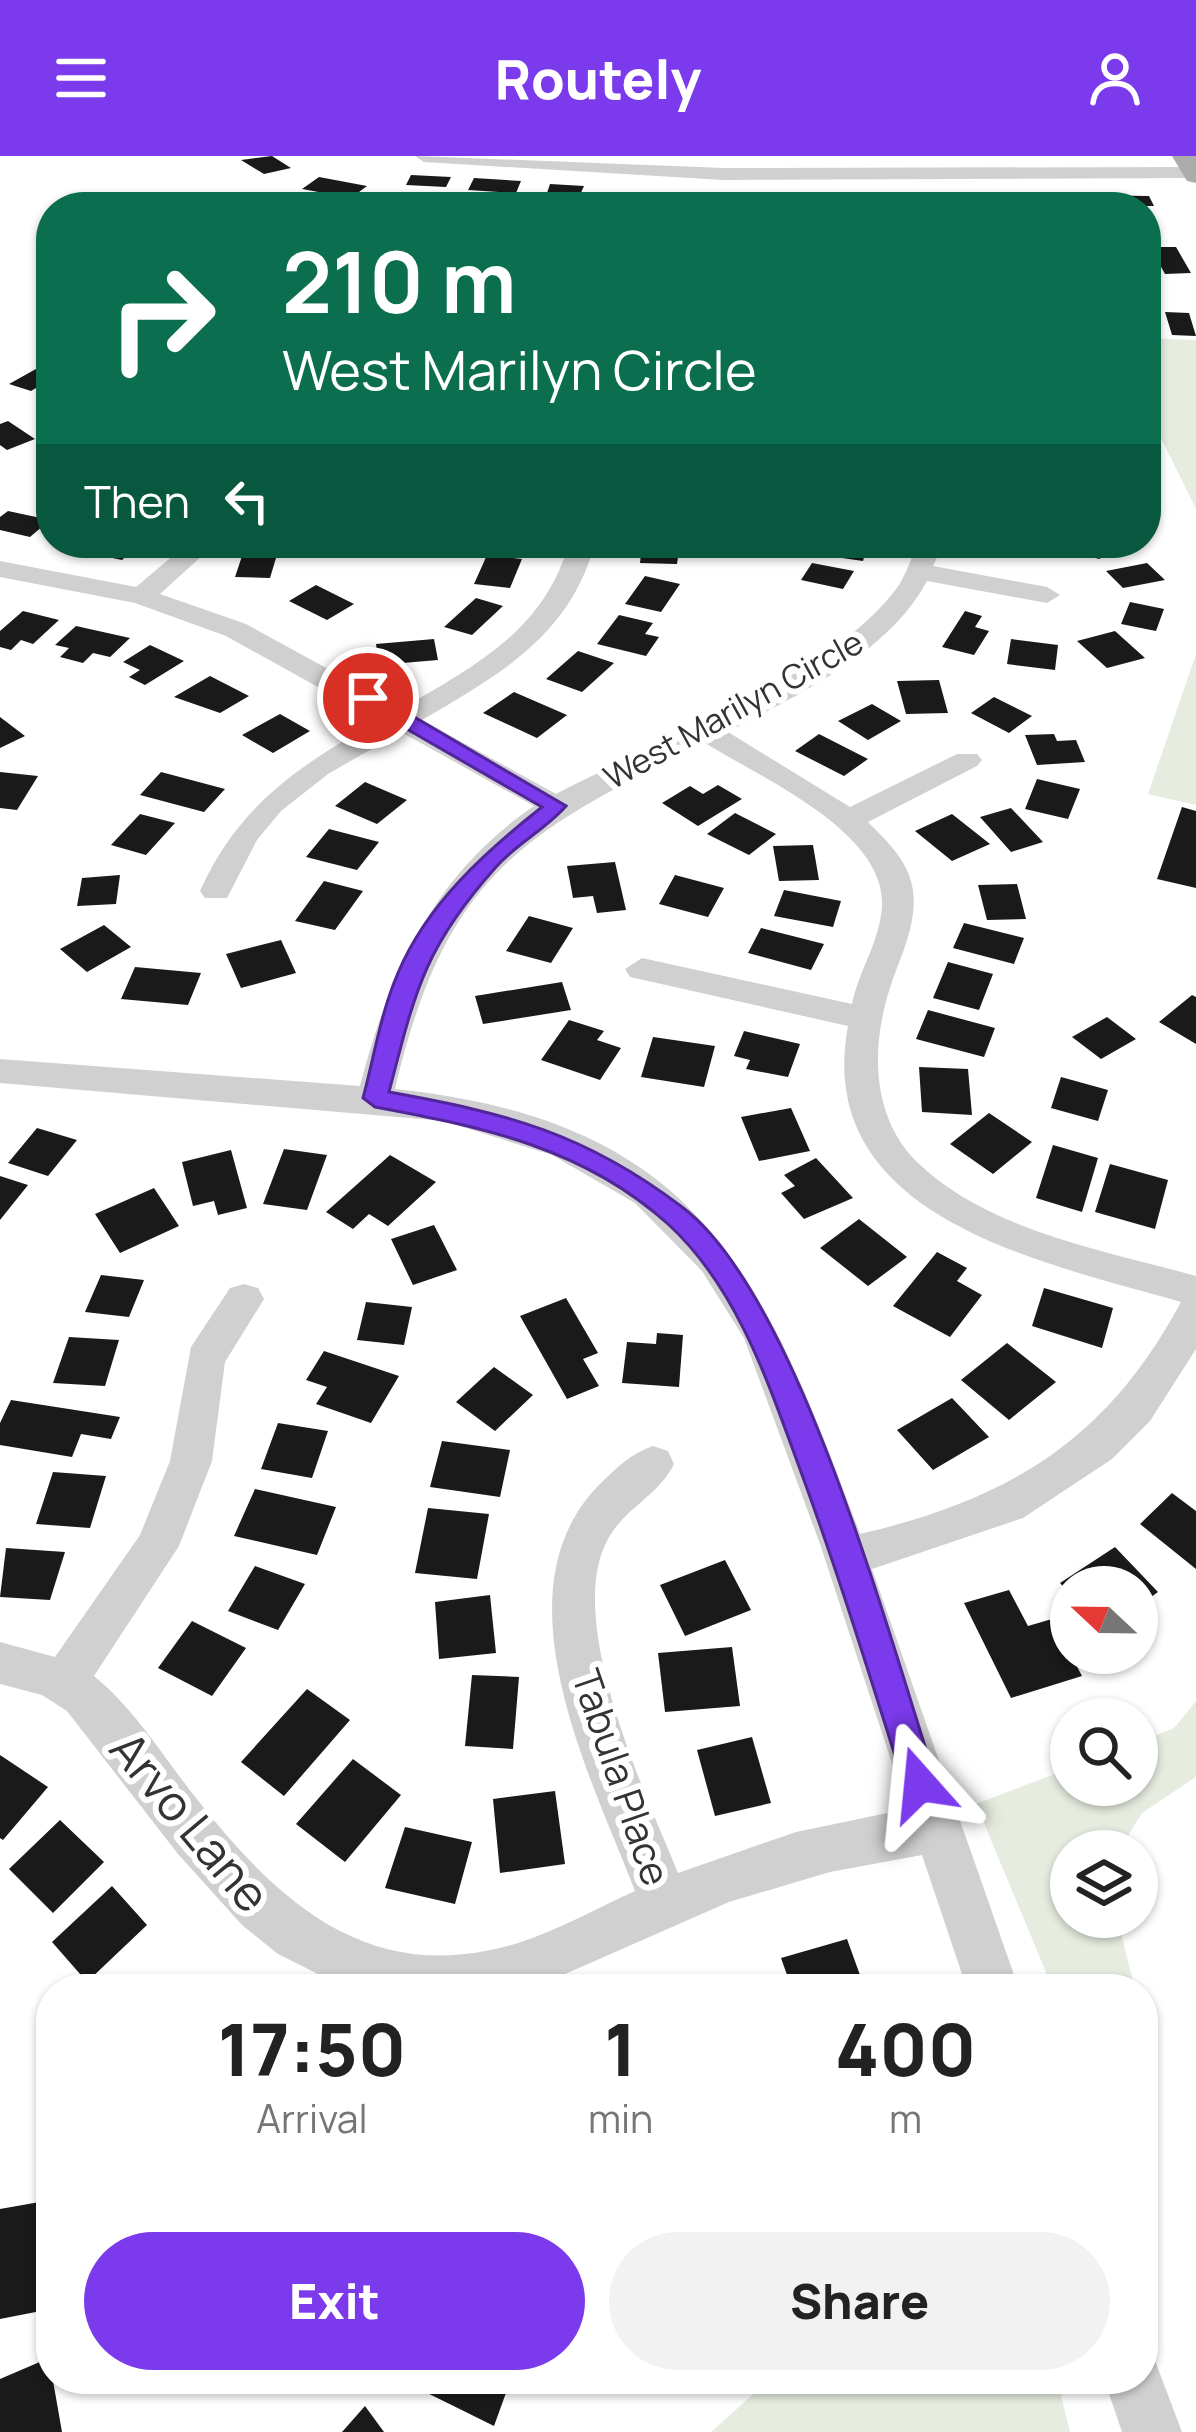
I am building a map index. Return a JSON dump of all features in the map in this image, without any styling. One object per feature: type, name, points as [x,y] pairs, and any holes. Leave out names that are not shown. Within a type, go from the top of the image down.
[{"type":"street","points":[[424,156],[703,174],[1191,168]]},
{"type":"street","points":[[141,596],[185,558]]},
{"type":"street","points":[[216,891],[240,840],[281,795],[401,716],[490,666],[536,629],[564,596],[577,558]]},
{"type":"street","name":"West Marilyn Circle","points":[[375,1098],[408,975],[428,937],[490,859],[556,806],[858,644],[891,614],[926,558]]},
{"type":"street","points":[[930,558],[1047,595]]},
{"type":"street","points":[[0,569],[141,596],[266,644],[556,806]]},
{"type":"street","points":[[704,728],[847,821],[884,859],[897,891],[893,930],[863,1018],[854,1065],[861,1109],[893,1160],[943,1202],[1006,1233],[1196,1291]]},
{"type":"street","points":[[847,821],[967,760]]},
{"type":"street","points":[[643,969],[863,1018]]},
{"type":"street","points":[[0,1071],[147,1087],[375,1098],[503,1122],[611,1169],[676,1216],[716,1260],[771,1353],[847,1556],[935,1829],[988,1974]]},
{"type":"street","points":[[64,1682],[158,1546],[191,1461],[205,1359],[244,1299]]},
{"type":"street","points":[[847,1556],[986,1518],[1062,1474],[1134,1412],[1172,1359],[1196,1311]]},
{"type":"street","name":"Tabula Place","points":[[652,1463],[610,1499],[583,1546],[576,1632],[595,1720],[664,1903]]},
{"type":"street","name":"Arvo Lane","points":[[0,1663],[64,1682],[104,1718],[241,1892],[351,1974]]},
{"type":"street","name":"Arvo Lane","points":[[495,1974],[556,1955],[664,1903],[783,1858],[851,1840],[935,1829]]},
{"type":"street","points":[[1138,2394],[1152,2432]]},
{"type":"shaded area","points":[[1161,339],[1196,340],[1196,509],[1161,438]]},
{"type":"shaded area","points":[[1196,654],[1196,805],[1148,794]]},
{"type":"shaded area","points":[[1196,1701],[1196,1777],[1158,1802],[1158,1734],[1174,1728]]},
{"type":"shaded area","points":[[1050,1776],[1050,1806],[1152,1806],[1132,1830],[1050,1830],[1050,1938],[1122,1938],[1131,1974],[1047,1974],[976,1804]]},
{"type":"shaded area","points":[[753,2394],[1061,2394],[1070,2432],[711,2432]]},
{"type":"building","points":[[272,156],[291,168],[264,174],[241,160]]},
{"type":"building","points":[[411,175],[451,177],[446,187],[406,185]]},
{"type":"building","points":[[319,177],[367,186],[359,192],[302,189]]},
{"type":"building","points":[[474,178],[521,181],[516,192],[468,190]]},
{"type":"building","points":[[550,184],[584,186],[581,192],[547,192]]},
{"type":"building","points":[[1161,247],[1176,247],[1191,273],[1165,274]]},
{"type":"building","points":[[1165,312],[1189,313],[1196,336],[1172,335]]},
{"type":"building","points":[[36,369],[36,388],[31,391],[9,384]]},
{"type":"building","points":[[8,421],[35,439],[7,450],[0,445],[0,424]]},
{"type":"building","points":[[8,511],[36,517],[36,532],[30,537],[0,530],[0,517]]},
{"type":"building","points":[[241,558],[276,558],[270,578],[235,577]]},
{"type":"building","points":[[486,558],[522,559],[510,588],[474,584]]},
{"type":"building","points":[[640,558],[678,558],[677,564],[640,563]]},
{"type":"building","points":[[812,563],[854,571],[843,589],[801,580]]},
{"type":"building","points":[[1147,563],[1165,580],[1123,588],[1106,571]]},
{"type":"building","points":[[645,576],[680,584],[661,612],[625,604]]},
{"type":"building","points":[[316,585],[354,604],[327,620],[289,601]]},
{"type":"building","points":[[476,598],[503,606],[472,635],[444,627]]},
{"type":"building","points":[[1130,602],[1164,609],[1156,631],[1121,624]]},
{"type":"building","points":[[23,611],[59,620],[33,644],[21,640],[11,650],[0,647],[0,631]]},
{"type":"building","points":[[965,611],[982,616],[975,627],[989,631],[974,655],[942,647]]},
{"type":"building","points":[[619,615],[653,623],[645,634],[659,637],[646,656],[597,644]]},
{"type":"building","points":[[76,626],[130,638],[110,657],[93,653],[83,663],[60,657],[69,648],[55,645]]},
{"type":"building","points":[[1115,631],[1145,658],[1107,668],[1077,641]]},
{"type":"building","points":[[434,639],[438,660],[379,665],[376,644]]},
{"type":"building","points":[[1011,639],[1058,645],[1055,670],[1007,664]]},
{"type":"building","points":[[150,645],[184,661],[145,685],[129,677],[140,670],[123,662]]},
{"type":"building","points":[[578,651],[614,663],[582,692],[546,679]]},
{"type":"building","points":[[210,676],[249,696],[220,713],[174,697]]},
{"type":"building","points":[[939,680],[948,713],[906,714],[897,681]]},
{"type":"building","points":[[514,692],[567,715],[537,738],[483,713]]},
{"type":"building","points":[[994,697],[1032,716],[1009,733],[971,713]]},
{"type":"building","points":[[872,704],[901,721],[868,740],[838,721]]},
{"type":"building","points":[[280,714],[310,731],[273,753],[242,735]]},
{"type":"building","points":[[0,717],[25,736],[0,748]]},
{"type":"building","points":[[819,734],[868,759],[844,776],[795,751]]},
{"type":"building","points":[[1054,734],[1057,741],[1076,740],[1085,762],[1037,765],[1025,735]]},
{"type":"building","points":[[0,772],[38,776],[17,810],[0,808]]},
{"type":"building","points":[[161,772],[225,789],[204,812],[140,795]]},
{"type":"building","points":[[1037,779],[1080,789],[1068,819],[1025,809]]},
{"type":"building","points":[[365,782],[407,800],[377,824],[335,806]]},
{"type":"building","points":[[718,785],[742,799],[698,826],[662,803],[690,786],[703,794]]},
{"type":"building","points":[[1182,807],[1196,811],[1196,888],[1157,879]]},
{"type":"building","points":[[1011,808],[1043,842],[1011,852],[980,817]]},
{"type":"building","points":[[735,813],[776,834],[749,855],[707,834]]},
{"type":"building","points":[[140,814],[175,823],[146,855],[111,845]]},
{"type":"building","points":[[952,814],[990,844],[952,861],[915,831]]},
{"type":"building","points":[[329,829],[379,842],[357,870],[306,857]]},
{"type":"building","points":[[813,845],[819,880],[779,881],[773,846]]},
{"type":"building","points":[[615,862],[626,910],[597,913],[593,896],[573,898],[567,866]]},
{"type":"building","points":[[120,875],[116,904],[77,906],[82,878]]},
{"type":"building","points":[[675,875],[724,888],[708,917],[659,904]]},
{"type":"building","points":[[324,881],[363,891],[335,930],[295,921]]},
{"type":"building","points":[[1017,884],[1026,919],[987,920],[978,885]]},
{"type":"building","points":[[784,890],[841,901],[833,927],[774,916]]},
{"type":"building","points":[[529,916],[573,928],[551,963],[506,951]]},
{"type":"building","points":[[964,923],[1024,938],[1014,964],[953,948]]},
{"type":"building","points":[[104,925],[131,947],[87,972],[60,949]]},
{"type":"building","points":[[761,928],[824,944],[811,970],[748,953]]},
{"type":"building","points":[[281,940],[296,973],[241,988],[226,954]]},
{"type":"building","points":[[948,962],[993,974],[979,1010],[933,998]]},
{"type":"building","points":[[135,967],[201,973],[188,1005],[121,999]]},
{"type":"building","points":[[562,982],[571,1010],[483,1024],[475,996]]},
{"type":"building","points":[[1192,995],[1196,997],[1196,1044],[1159,1022]]},
{"type":"building","points":[[928,1010],[995,1028],[984,1057],[916,1039]]},
{"type":"building","points":[[1107,1017],[1136,1039],[1101,1059],[1072,1037]]},
{"type":"building","points":[[569,1020],[604,1031],[597,1040],[621,1048],[600,1080],[541,1060]]},
{"type":"building","points":[[744,1031],[800,1044],[788,1077],[746,1069],[750,1060],[734,1056]]},
{"type":"building","points":[[653,1037],[715,1046],[704,1087],[641,1077]]},
{"type":"building","points":[[919,1067],[968,1069],[972,1115],[922,1112]]},
{"type":"building","points":[[1061,1077],[1108,1090],[1098,1121],[1051,1108]]},
{"type":"building","points":[[791,1108],[810,1151],[759,1161],[741,1117]]},
{"type":"building","points":[[989,1113],[1032,1142],[993,1174],[950,1144]]},
{"type":"building","points":[[37,1128],[77,1140],[48,1176],[8,1163]]},
{"type":"building","points":[[1053,1145],[1098,1158],[1082,1212],[1036,1198]]},
{"type":"building","points":[[284,1149],[327,1155],[307,1210],[263,1204]]},
{"type":"building","points":[[231,1150],[247,1208],[218,1215],[214,1201],[193,1206],[182,1162]]},
{"type":"building","points":[[390,1155],[436,1182],[388,1226],[369,1214],[353,1229],[326,1212]]},
{"type":"building","points":[[816,1158],[853,1198],[804,1219],[781,1193],[795,1186],[784,1175]]},
{"type":"building","points":[[1110,1164],[1168,1180],[1155,1229],[1095,1212]]},
{"type":"building","points":[[0,1176],[28,1185],[0,1220]]},
{"type":"building","points":[[154,1188],[179,1226],[120,1253],[95,1214]]},
{"type":"building","points":[[859,1219],[907,1257],[868,1286],[820,1248]]},
{"type":"building","points":[[434,1225],[457,1270],[413,1285],[391,1239]]},
{"type":"building","points":[[937,1252],[967,1268],[957,1281],[982,1295],[950,1337],[893,1306]]},
{"type":"building","points":[[101,1275],[144,1280],[129,1317],[85,1312]]},
{"type":"building","points":[[1044,1288],[1113,1308],[1102,1348],[1032,1326]]},
{"type":"building","points":[[566,1298],[598,1353],[583,1359],[599,1386],[567,1399],[520,1316]]},
{"type":"building","points":[[366,1302],[412,1307],[404,1345],[357,1340]]},
{"type":"building","points":[[657,1333],[683,1335],[679,1387],[622,1383],[627,1342],[656,1344]]},
{"type":"building","points":[[69,1337],[119,1340],[105,1386],[53,1383]]},
{"type":"building","points":[[1007,1343],[1056,1382],[1009,1420],[961,1380]]},
{"type":"building","points":[[324,1351],[399,1376],[371,1423],[316,1404],[327,1387],[306,1380]]},
{"type":"building","points":[[494,1367],[533,1395],[495,1431],[456,1402]]},
{"type":"building","points":[[952,1398],[989,1437],[933,1470],[897,1430]]},
{"type":"building","points":[[11,1400],[120,1417],[111,1439],[81,1434],[72,1457],[0,1445],[0,1423]]},
{"type":"building","points":[[278,1423],[328,1431],[312,1478],[261,1469]]},
{"type":"building","points":[[442,1441],[510,1450],[500,1497],[430,1487]]},
{"type":"building","points":[[53,1472],[106,1476],[90,1528],[36,1524]]},
{"type":"building","points":[[255,1489],[336,1507],[317,1555],[234,1536]]},
{"type":"building","points":[[1172,1493],[1196,1511],[1196,1569],[1140,1524]]},
{"type":"building","points":[[428,1508],[489,1514],[477,1579],[415,1573]]},
{"type":"building","points":[[1115,1547],[1133,1566],[1086,1566]]},
{"type":"building","points":[[6,1548],[65,1552],[50,1600],[0,1597]]},
{"type":"building","points":[[725,1560],[751,1610],[685,1636],[660,1585]]},
{"type":"building","points":[[255,1566],[305,1584],[278,1630],[228,1611]]},
{"type":"building","points":[[1009,1590],[1028,1626],[1050,1620],[1050,1674],[1082,1676],[1011,1698],[964,1603]]},
{"type":"building","points":[[490,1595],[496,1653],[439,1659],[435,1602]]},
{"type":"building","points":[[192,1621],[246,1648],[212,1696],[158,1668]]},
{"type":"building","points":[[732,1647],[740,1706],[665,1712],[658,1653]]},
{"type":"building","points":[[472,1675],[519,1677],[513,1749],[465,1746]]},
{"type":"building","points":[[307,1689],[350,1720],[284,1796],[241,1762]]},
{"type":"building","points":[[752,1737],[771,1803],[715,1816],[697,1750]]},
{"type":"building","points":[[0,1755],[48,1787],[3,1840],[0,1838]]},
{"type":"building","points":[[353,1759],[401,1795],[345,1862],[296,1824]]},
{"type":"building","points":[[555,1791],[565,1864],[500,1873],[493,1799]]},
{"type":"building","points":[[60,1820],[104,1862],[53,1913],[9,1869]]},
{"type":"building","points":[[405,1827],[472,1842],[455,1904],[385,1888]]},
{"type":"building","points":[[112,1886],[147,1925],[95,1974],[80,1974],[52,1942]]},
{"type":"building","points":[[847,1939],[860,1974],[787,1974],[781,1958]]},
{"type":"building","points":[[36,2203],[36,2312],[0,2319],[0,2209]]},
{"type":"building","points":[[36,2364],[36,2394],[55,2394],[62,2432],[0,2432],[0,2379]]},
{"type":"building","points":[[429,2394],[506,2394],[494,2426]]},
{"type":"building","points":[[365,2406],[384,2432],[342,2432]]},
{"type":"route","points":[[368,698],[556,806],[490,859],[428,937],[408,975],[375,1098],[503,1122],[585,1155],[637,1185],[676,1216],[716,1260],[747,1305],[771,1353],[847,1556],[920,1784]]}]
